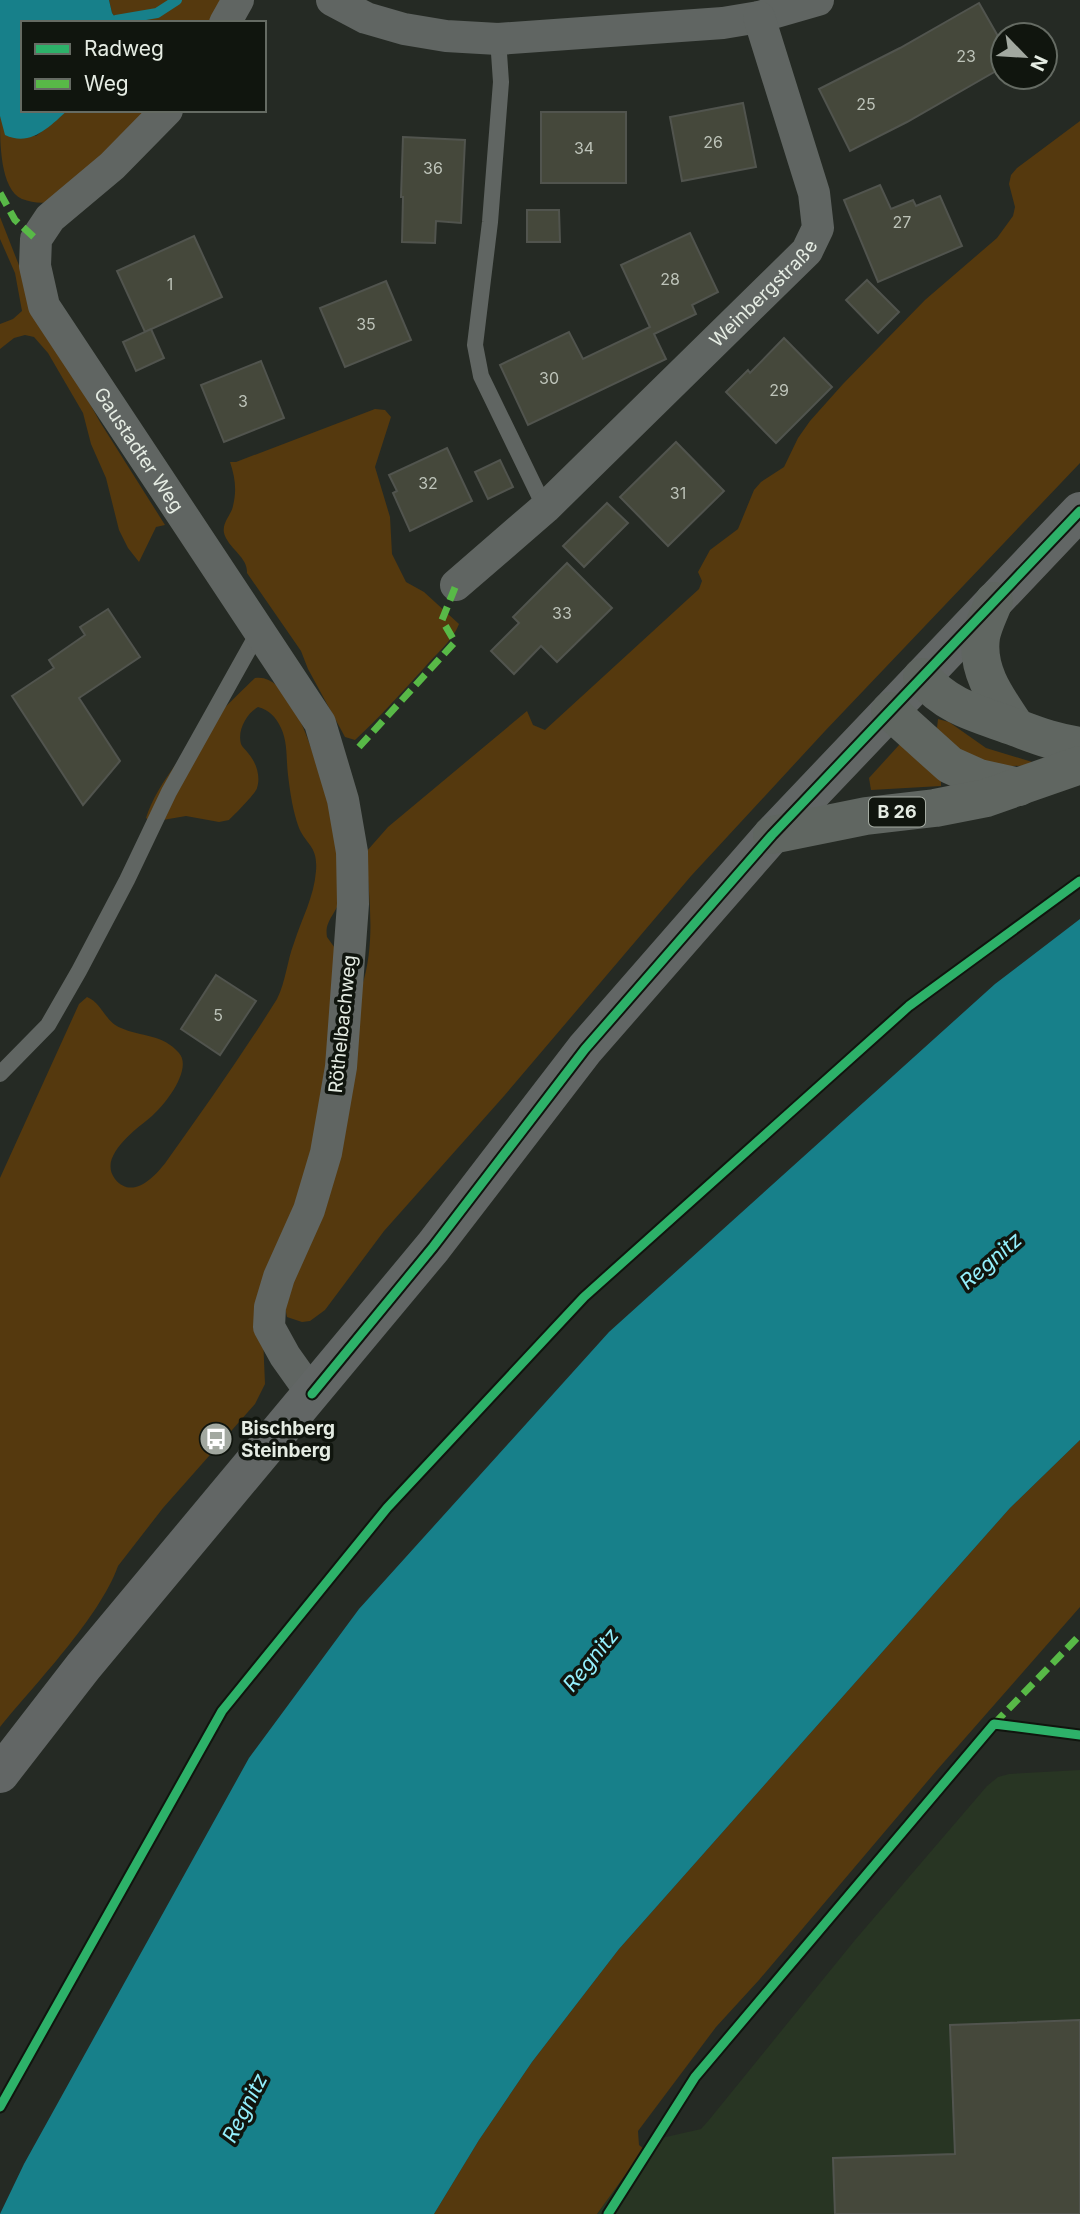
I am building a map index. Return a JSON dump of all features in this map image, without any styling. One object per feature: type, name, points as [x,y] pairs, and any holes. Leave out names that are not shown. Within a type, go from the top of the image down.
[{"type":"main road","points":[[994,601],[981,636],[981,664],[990,686],[1016,727]]},
{"type":"main road","points":[[922,677],[932,689],[966,711],[1052,742],[1080,746]]},
{"type":"main road","points":[[890,711],[950,765],[979,778],[1021,787]]},
{"type":"main road","name":"B 26","points":[[772,835],[866,816],[961,803],[1021,787],[1080,765]]},
{"type":"street","points":[[226,21],[238,0]]},
{"type":"street","points":[[332,0],[366,18],[404,29],[446,36],[498,39],[723,23],[759,17],[818,0]]},
{"type":"street","name":"Weinbergstraße","points":[[456,585],[545,508],[807,251],[818,228],[814,193],[759,17]]},
{"type":"street","name":"Gaustadter Weg","points":[[165,112],[112,166],[50,218],[36,239],[35,266],[44,306],[265,640]]},
{"type":"street","points":[[0,1774],[83,1667],[433,1247],[585,1049],[772,835],[1080,511]]},
{"type":"street","name":"Röthelbachweg","points":[[265,640],[320,723],[343,800],[352,852],[353,904],[341,1067],[326,1153],[309,1210],[279,1277],[270,1307],[269,1327],[285,1356],[312,1394]]},
{"type":"lane","points":[[498,39],[501,82],[490,222],[475,345],[481,376],[545,508]]},
{"type":"lane","points":[[0,1074],[48,1025],[127,880],[169,792],[265,640]]},
{"type":"shaded area","points":[[109,0],[221,0],[210,21],[118,21],[112,13]]},
{"type":"shaded area","points":[[66,112],[151,112],[49,202],[42,203],[22,199],[9,186],[1,151],[0,116],[3,121],[36,136]]},
{"type":"shaded area","points":[[1080,121],[1080,463],[691,876],[504,1096],[384,1231],[325,1310],[310,1321],[302,1322],[287,1317],[284,1302],[263,1337],[265,1384],[255,1404],[163,1508],[118,1566],[97,1607],[82,1628],[0,1727],[0,1178],[79,1004],[87,997],[116,1025],[166,1042],[179,1053],[182,1060],[180,1077],[170,1095],[157,1111],[129,1135],[111,1161],[115,1179],[122,1185],[135,1187],[149,1180],[166,1162],[209,1102],[277,999],[315,881],[315,856],[299,828],[293,809],[286,745],[277,720],[269,712],[258,707],[242,728],[241,744],[255,765],[258,783],[253,794],[229,820],[219,822],[186,816],[151,822],[146,818],[164,781],[193,743],[255,678],[269,680],[281,690],[293,706],[311,746],[340,837],[342,887],[338,904],[327,926],[327,937],[362,986],[370,936],[366,852],[388,827],[527,711],[533,725],[545,730],[699,589],[702,581],[698,572],[710,550],[738,529],[754,490],[784,467],[810,421],[925,300],[997,238],[1013,216],[1015,207],[1009,184],[1011,175]]},
{"type":"shaded area","points":[[0,217],[33,301],[100,422],[165,525],[156,527],[139,562],[119,530],[106,478],[91,444],[83,413],[48,353],[34,337],[25,335],[14,338],[0,349],[0,324],[13,319],[22,311],[15,273],[0,239]]},
{"type":"shaded area","points":[[375,409],[385,410],[391,417],[375,467],[390,517],[392,554],[406,582],[424,592],[459,624],[444,647],[355,740],[345,737],[301,651],[247,573],[245,563],[225,536],[224,528],[235,494],[230,462]]},
{"type":"shaded area","points":[[938,719],[949,722],[986,748],[1042,765],[986,767],[955,750],[937,728]]},
{"type":"shaded area","points":[[900,744],[941,780],[941,786],[871,790],[869,778]]},
{"type":"shaded area","points":[[1080,1440],[1080,1607],[716,2027],[638,2131],[639,2145],[644,2149],[597,2214],[434,2214],[479,2140],[532,2062],[619,1949],[1010,1508]]},
{"type":"shaded area","points":[[1080,1770],[1080,2214],[597,2214],[644,2149],[657,2139],[701,2129],[855,1940],[987,1786],[998,1777],[1009,1774]]},
{"type":"water","points":[[0,0],[109,0],[112,13],[118,21],[21,21],[21,112],[66,112],[39,133],[23,139],[5,135],[0,116]]},
{"type":"water","name":"Regnitz","points":[[1080,919],[1080,1440],[1010,1508],[619,1949],[532,2062],[479,2140],[434,2214],[0,2214],[24,2164],[249,1758],[359,1609],[609,1332],[995,984]]},
{"type":"building","points":[[979,3],[989,21],[989,75],[850,151],[819,89],[900,48]]},
{"type":"building","points":[[743,103],[756,167],[682,181],[670,117]]},
{"type":"building","points":[[541,112],[626,112],[626,183],[541,183]]},
{"type":"building","points":[[403,137],[465,140],[461,223],[436,221],[435,243],[402,242]]},
{"type":"building","points":[[880,185],[891,209],[913,200],[916,206],[940,196],[962,246],[878,282],[844,200]]},
{"type":"building","points":[[527,210],[559,210],[560,242],[527,242]]},
{"type":"building","points":[[690,233],[718,292],[692,305],[696,314],[654,334],[666,359],[528,425],[500,365],[569,332],[583,359],[650,327],[621,265]]},
{"type":"building","points":[[194,236],[222,297],[145,332],[117,271]]},
{"type":"building","points":[[867,280],[899,312],[878,333],[846,300]]},
{"type":"building","points":[[386,281],[411,340],[345,367],[320,308]]},
{"type":"building","points":[[151,329],[164,358],[136,371],[123,342]]},
{"type":"building","points":[[784,338],[832,387],[776,443],[726,392],[748,370],[750,373]]},
{"type":"building","points":[[261,361],[284,418],[224,442],[201,385]]},
{"type":"building","points":[[676,442],[724,491],[668,546],[620,497]]},
{"type":"building","points":[[447,448],[472,501],[410,531],[393,493],[397,491],[389,475]]},
{"type":"building","points":[[500,460],[513,487],[488,499],[475,472]]},
{"type":"building","points":[[607,503],[628,523],[584,567],[563,546]]},
{"type":"building","points":[[567,563],[612,608],[557,662],[541,646],[514,674],[491,651],[519,623],[513,617]]},
{"type":"building","points":[[108,609],[140,657],[79,698],[120,761],[83,805],[12,696],[54,668],[49,660],[85,635],[80,627]]},
{"type":"building","points":[[216,975],[256,1001],[220,1055],[181,1029]]},
{"type":"building","points":[[1080,2020],[1080,2214],[835,2214],[833,2158],[955,2154],[950,2025]]},
{"type":"waterway","points":[[116,20],[157,13],[177,0]]},
{"type":"marked path","points":[[0,193],[15,220],[36,239]]},
{"type":"marked path","points":[[359,747],[455,642],[442,620],[456,585]]},
{"type":"marked path","points":[[994,1724],[1080,1635]]},
{"type":"cycle path","points":[[312,1394],[433,1247],[585,1049],[772,835],[1080,511]]},
{"type":"cycle path","points":[[0,2107],[222,1711],[387,1508],[584,1297],[909,1006],[1080,881]]},
{"type":"cycle path","points":[[608,2214],[695,2077],[994,1724],[1080,1735]]},
{"type":"place","name":"Bischberg Steinberg","points":[[216,1439]]}]
